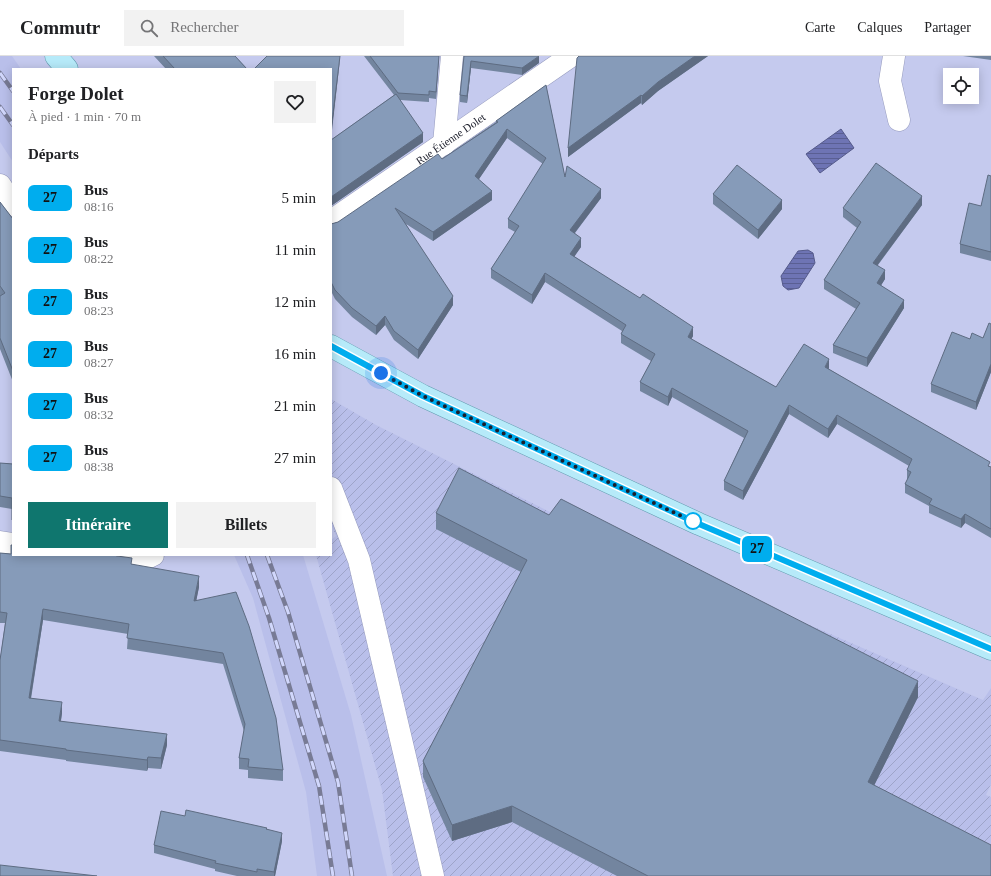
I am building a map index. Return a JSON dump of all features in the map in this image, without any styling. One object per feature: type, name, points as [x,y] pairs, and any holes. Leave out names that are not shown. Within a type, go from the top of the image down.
[{"type":"main road","points":[[56,56],[66,68]]},
{"type":"main road","points":[[332,347],[423,396],[692,520],[991,649]]},
{"type":"street","points":[[444,144],[452,56]]},
{"type":"street","name":"Rue Étienne Dolet","points":[[332,221],[571,56]]},
{"type":"street","points":[[894,56],[890,81],[899,120]]},
{"type":"street","points":[[0,186],[12,204]]},
{"type":"street","points":[[332,491],[359,560],[433,876]]},
{"type":"street","points":[[0,542],[12,544]]},
{"type":"street","points":[[128,556],[147,558],[151,556]]},
{"type":"shaded area","points":[[0,56],[12,56],[20,68],[12,68],[12,160],[0,142]]},
{"type":"shaded area","points":[[841,129],[854,148],[820,173],[806,154]]},
{"type":"shaded area","points":[[808,250],[813,253],[815,263],[799,288],[788,290],[783,286],[781,276],[798,251]]},
{"type":"shaded area","points":[[332,400],[376,425],[560,517],[983,700],[991,688],[991,784],[986,795],[991,797],[991,876],[393,876],[382,790],[316,556],[332,556],[332,539],[336,536],[332,526]]},
{"type":"shaded area","points":[[234,556],[303,556],[351,715],[387,876],[317,876],[306,792],[253,598]]},
{"type":"building","points":[[163,56],[235,56],[246,68],[174,68]]},
{"type":"building","points":[[267,56],[340,56],[332,122],[332,68],[255,68]]},
{"type":"building","points":[[370,56],[439,56],[436,92],[429,91],[429,95],[398,93]]},
{"type":"building","points":[[464,56],[539,56],[522,68],[471,61],[467,96],[460,95]]},
{"type":"building","points":[[579,56],[695,56],[658,82],[642,96],[641,95],[568,148],[577,58]]},
{"type":"building","points":[[546,85],[565,177],[567,166],[601,189],[570,230],[581,238],[570,254],[640,298],[643,294],[693,327],[688,337],[776,387],[804,344],[829,359],[825,367],[990,462],[988,466],[991,467],[991,529],[965,514],[961,519],[929,504],[932,499],[905,484],[911,472],[907,470],[912,459],[837,415],[828,429],[789,405],[743,491],[724,481],[748,431],[672,388],[668,397],[640,382],[655,354],[621,334],[626,325],[545,273],[532,295],[491,269],[519,226],[508,219],[546,158],[507,129],[475,176],[492,191],[433,232],[395,208],[453,296],[418,350],[394,331],[385,316],[376,326],[352,308],[335,290],[332,284],[332,224],[338,222],[438,154],[442,159],[498,122],[496,121]]},
{"type":"building","points":[[396,94],[423,133],[332,196],[332,139]]},
{"type":"building","points":[[876,163],[922,196],[873,263],[885,270],[877,283],[904,300],[867,358],[833,345],[860,303],[824,280],[861,222],[843,208]]},
{"type":"building","points":[[737,165],[782,200],[758,230],[713,194]]},
{"type":"building","points":[[988,175],[991,176],[991,252],[960,244],[969,203],[981,206]]},
{"type":"building","points":[[0,202],[12,218],[12,368],[0,338],[0,296],[5,293],[0,286]]},
{"type":"building","points":[[989,323],[991,324],[991,364],[976,402],[931,384],[952,332],[970,339],[972,333],[983,338]]},
{"type":"building","points":[[0,463],[12,464],[12,498],[0,496]]},
{"type":"building","points":[[459,468],[549,515],[561,499],[918,681],[868,782],[991,845],[991,876],[648,876],[512,806],[452,825],[423,761],[527,560],[436,513]]},
{"type":"building","points":[[12,545],[12,556],[117,556],[132,558],[131,564],[199,576],[194,601],[236,592],[249,626],[276,718],[283,770],[248,767],[249,759],[239,758],[245,724],[223,653],[127,638],[129,624],[43,609],[29,698],[62,702],[59,721],[167,734],[161,758],[148,757],[147,760],[0,740],[0,660],[7,613],[0,612],[0,553],[11,554]]},
{"type":"building","points":[[186,810],[267,828],[266,829],[282,833],[274,872],[257,869],[257,872],[215,863],[216,861],[154,845],[161,811],[185,816]]},
{"type":"building","points":[[0,865],[97,876],[0,876]]},
{"type":"railway","points":[[0,73],[12,90]]},
{"type":"railway","points":[[0,107],[12,124]]},
{"type":"railway","points":[[247,556],[269,618],[319,786],[333,876]]},
{"type":"railway","points":[[267,556],[288,612],[338,782],[352,876]]},
{"type":"bus line","name":"27","points":[[332,347],[423,396],[699,524],[991,649]]},
{"type":"route","points":[[381,373],[423,396],[699,524],[693,521]]}]
